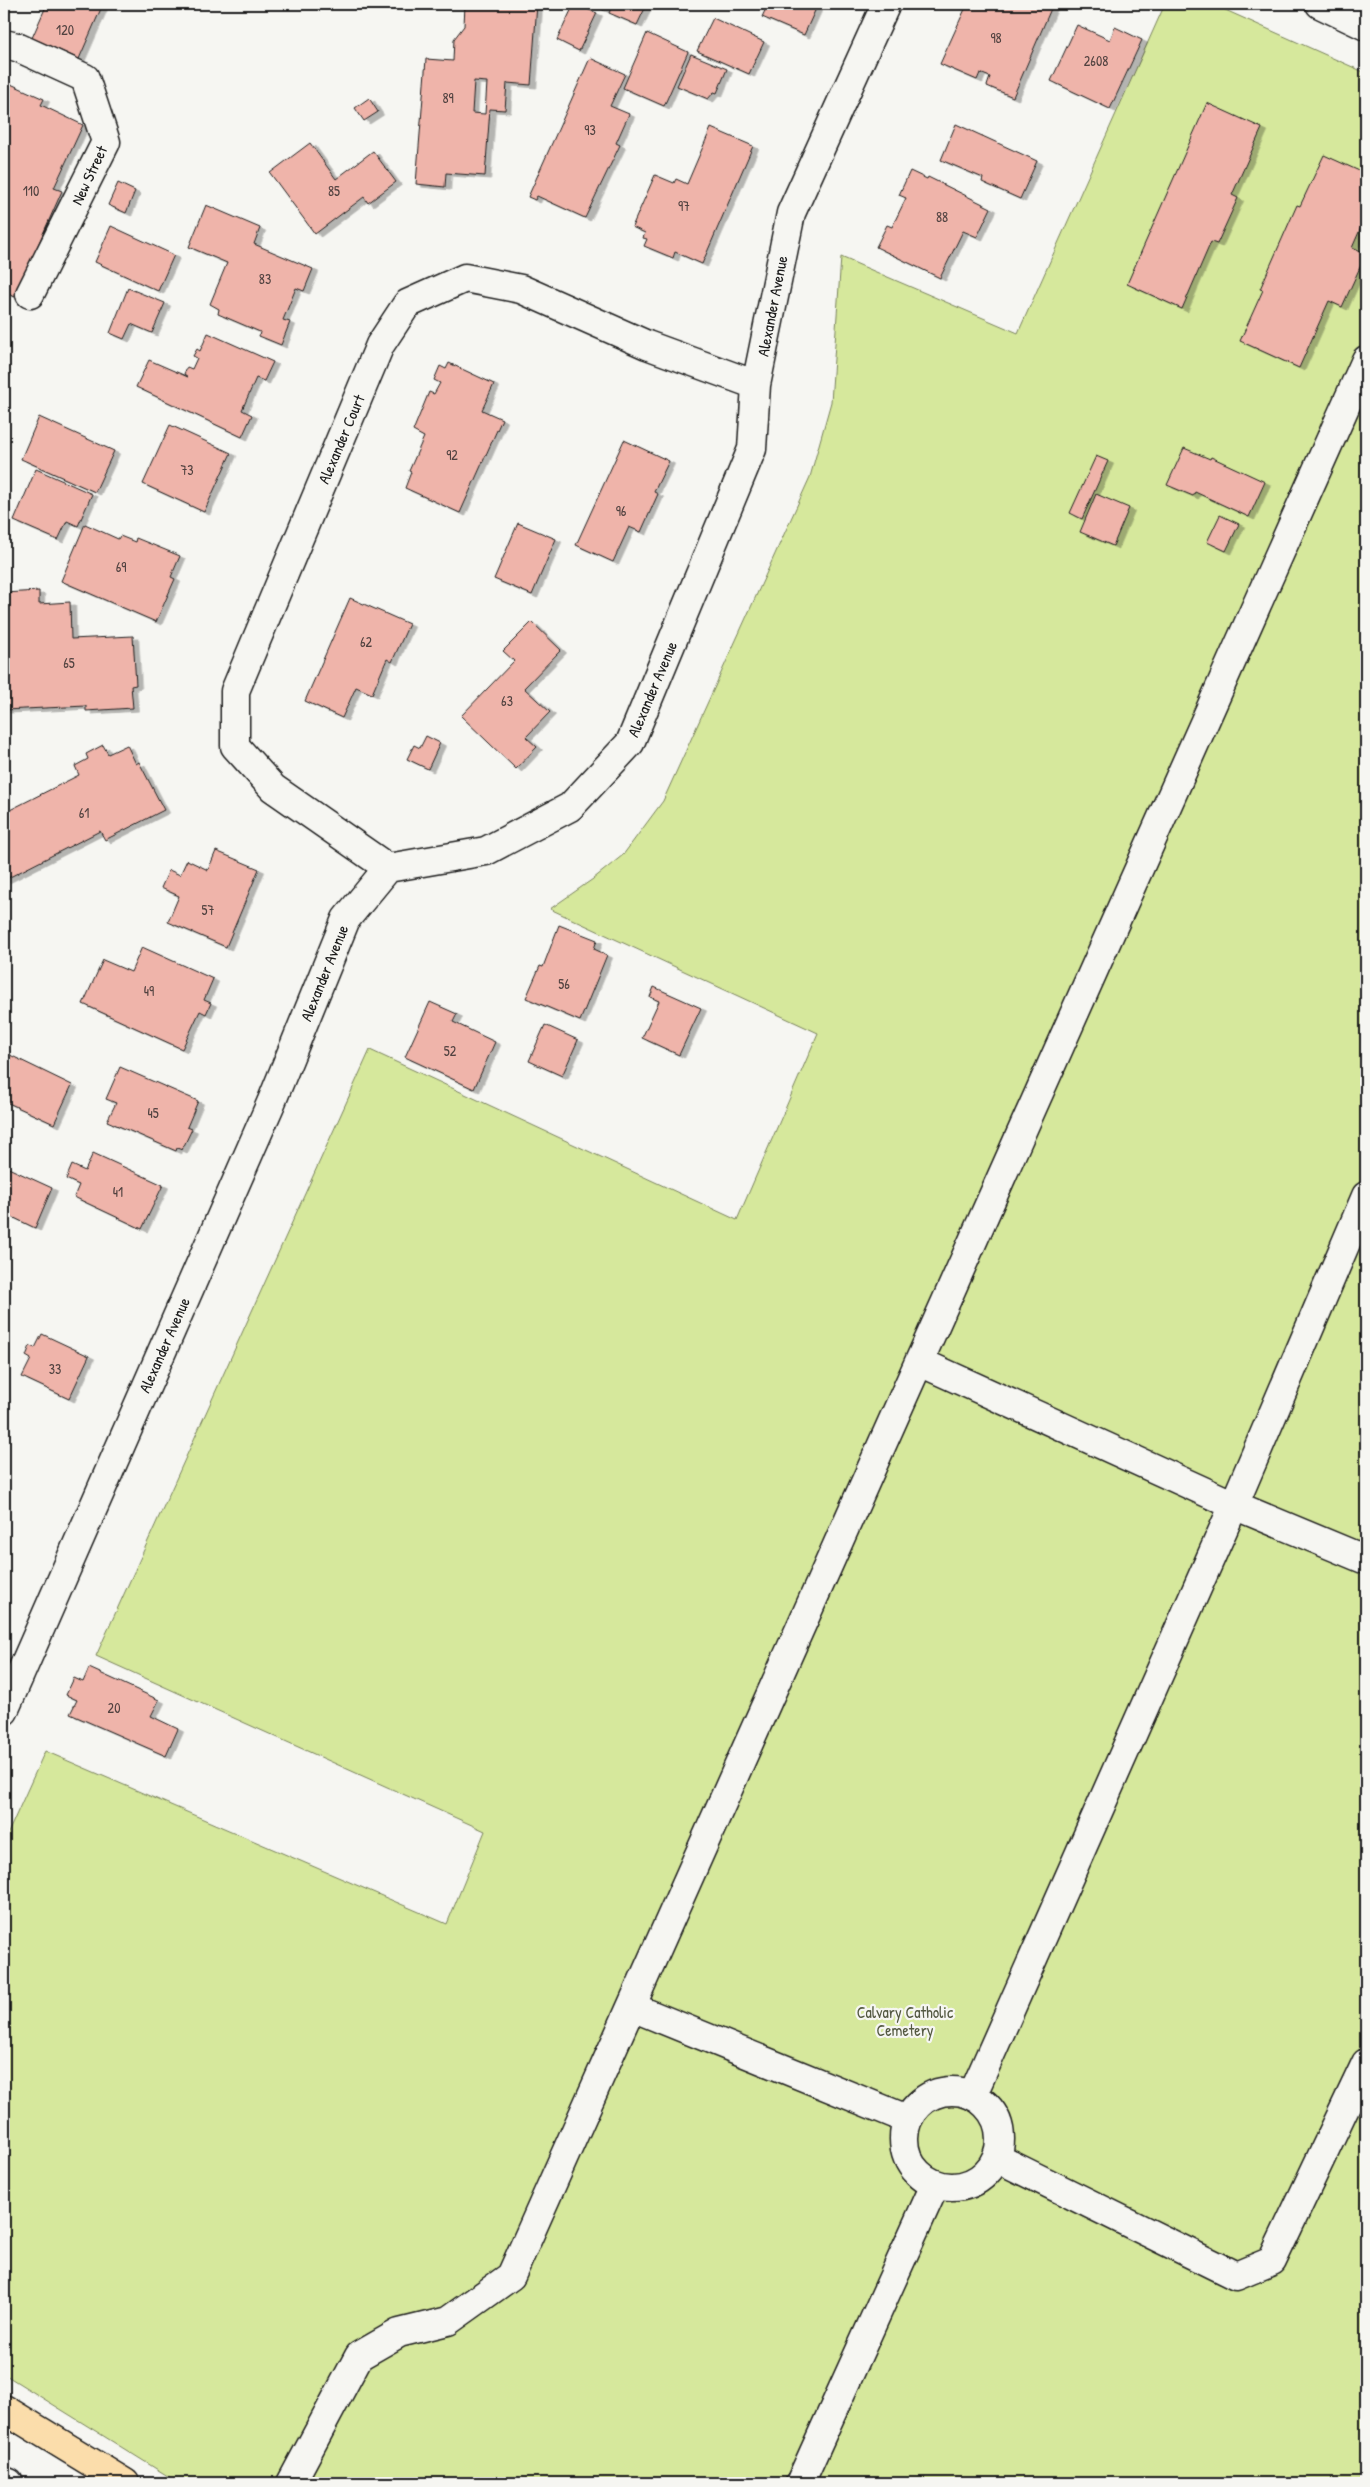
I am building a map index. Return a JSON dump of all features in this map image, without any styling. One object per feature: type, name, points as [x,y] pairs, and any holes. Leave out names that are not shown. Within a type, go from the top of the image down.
[{"type":"main road","points":[[4,2409],[125,2483]]},
{"type":"street","name":"Alexander Avenue","points":[[4,1711],[267,1112],[346,919],[388,868],[486,851],[570,807],[630,743],[752,450],[756,385],[790,213],[886,4]]},
{"type":"street","points":[[1320,4],[1366,26]]},
{"type":"street","name":"New Street","points":[[4,44],[17,47],[85,78],[106,142],[30,294]]},
{"type":"street","name":"Alexander Court","points":[[388,868],[272,788],[235,746],[236,691],[380,346],[407,304],[465,278],[521,289],[647,345],[756,385]]},
{"type":"street","points":[[291,2483],[359,2356],[399,2333],[448,2322],[511,2276],[1366,360]]},
{"type":"street","points":[[973,2094],[1234,1505],[1366,1196]]},
{"type":"street","points":[[920,1362],[1234,1505],[1366,1560]]},
{"type":"street","points":[[632,2007],[907,2119]]},
{"type":"street","points":[[997,2158],[1236,2276],[1272,2261],[1366,2063]]},
{"type":"street","points":[[948,2090],[973,2094],[992,2110],[1000,2134],[997,2158],[982,2177],[960,2187],[935,2185],[914,2169],[904,2145],[907,2119],[923,2099],[948,2090]]},
{"type":"street","points":[[800,2483],[935,2185]]},
{"type":"street","points":[[4,2481],[9,2483]]},
{"type":"green space","name":"Calvary Catholic Cemetery","points":[[1165,4],[1212,4],[1366,73],[1366,2483],[179,2483],[4,2374],[4,1842],[45,1751],[447,1924],[485,1831],[96,1656],[370,1050],[737,1220],[818,1033],[550,909],[623,855],[663,801],[810,477],[831,402],[841,257],[1018,333]]},
{"type":"building","points":[[47,4],[103,4],[79,59],[32,38]]},
{"type":"building","points":[[465,4],[537,4],[531,85],[507,83],[505,110],[490,109],[485,176],[446,173],[445,187],[416,184],[426,59],[453,61],[454,39],[464,26]],"holes":[[[474,81],[487,82],[485,114],[472,113]]]},
{"type":"building","points":[[574,4],[597,13],[579,51],[557,40]]},
{"type":"building","points":[[591,4],[606,4],[604,10]]},
{"type":"building","points":[[613,4],[647,4],[637,25],[609,13]]},
{"type":"building","points":[[768,4],[818,4],[804,35],[762,17]]},
{"type":"building","points":[[963,4],[1053,4],[1013,97],[987,86],[990,77],[980,73],[977,80],[940,64],[965,9],[961,7]]},
{"type":"building","points":[[713,18],[764,42],[749,74],[697,51]]},
{"type":"building","points":[[1077,25],[1110,40],[1115,27],[1142,40],[1110,109],[1051,81]]},
{"type":"building","points":[[647,33],[688,52],[664,106],[623,88]]},
{"type":"building","points":[[691,54],[727,69],[717,93],[714,92],[708,99],[677,86]]},
{"type":"building","points":[[590,58],[625,74],[610,106],[629,114],[616,143],[620,145],[585,218],[537,196],[535,200],[528,197]]},
{"type":"building","points":[[4,81],[44,99],[41,105],[83,125],[54,188],[62,191],[15,297],[4,292],[4,201],[7,194],[4,192],[4,174],[7,168],[4,167],[4,150],[7,142],[4,140]]},
{"type":"building","points":[[369,98],[378,112],[364,121],[355,108]]},
{"type":"building","points":[[1207,103],[1262,128],[1232,195],[1238,198],[1217,244],[1211,242],[1182,309],[1127,284]]},
{"type":"building","points":[[956,124],[1037,161],[1020,199],[982,182],[983,178],[941,160]]},
{"type":"building","points":[[711,128],[753,146],[702,264],[675,252],[673,258],[644,246],[647,239],[643,238],[645,233],[632,227],[655,175],[674,183],[676,179],[687,184]]},
{"type":"building","points":[[310,143],[336,179],[373,151],[396,182],[368,203],[364,197],[315,234],[270,173]]},
{"type":"building","points":[[1324,155],[1366,174],[1366,216],[1352,248],[1366,254],[1342,307],[1329,301],[1299,368],[1240,341],[1263,290],[1260,289],[1297,205],[1300,206]]},
{"type":"building","points":[[910,171],[927,179],[928,177],[991,208],[977,237],[963,231],[940,278],[876,247],[887,225],[892,227],[906,198],[899,195]]},
{"type":"building","points":[[118,183],[135,191],[126,213],[108,205]]},
{"type":"building","points":[[206,205],[260,228],[254,244],[313,269],[304,291],[296,288],[283,320],[290,322],[281,345],[259,336],[260,332],[218,314],[219,309],[210,304],[227,263],[189,247]]},
{"type":"building","points":[[111,226],[174,255],[158,291],[95,262]]},
{"type":"building","points":[[128,288],[165,303],[152,333],[131,324],[124,339],[110,333]]},
{"type":"building","points":[[208,333],[273,362],[264,381],[256,378],[242,410],[252,415],[242,437],[136,387],[149,360],[188,377],[184,374],[187,367],[192,369],[197,358],[193,356],[197,349],[200,351]]},
{"type":"building","points":[[449,363],[494,384],[482,410],[502,419],[460,513],[405,488],[411,472],[409,471],[424,437],[413,431],[429,392],[434,394],[440,383],[434,380],[440,366],[446,369]]},
{"type":"building","points":[[39,417],[114,451],[95,492],[21,459]]},
{"type":"building","points":[[170,425],[231,453],[204,512],[143,484]]},
{"type":"building","points":[[624,440],[669,461],[654,492],[658,494],[641,532],[629,527],[613,562],[576,545]]},
{"type":"building","points":[[1184,448],[1210,459],[1211,457],[1265,482],[1249,517],[1195,492],[1193,496],[1167,485]]},
{"type":"building","points":[[1096,456],[1108,461],[1082,519],[1070,513]]},
{"type":"building","points":[[36,469],[92,494],[78,526],[67,521],[58,540],[14,521]]},
{"type":"building","points":[[1096,494],[1129,508],[1113,546],[1080,532]]},
{"type":"building","points":[[1220,515],[1239,524],[1226,551],[1207,542]]},
{"type":"building","points":[[518,523],[556,539],[532,595],[494,579]]},
{"type":"building","points":[[85,524],[118,539],[120,536],[135,542],[136,538],[180,556],[171,577],[175,579],[156,622],[61,581]]},
{"type":"building","points":[[39,591],[39,604],[70,602],[71,639],[133,636],[136,685],[131,686],[133,708],[86,711],[86,706],[4,710],[4,593]]},
{"type":"building","points":[[350,598],[409,624],[392,662],[387,659],[372,694],[356,687],[342,718],[305,701]]},
{"type":"building","points":[[532,622],[561,650],[524,688],[550,712],[526,737],[537,747],[516,769],[461,716],[514,661],[503,651]]},
{"type":"building","points":[[426,736],[440,743],[428,769],[407,759],[414,745],[420,748]]},
{"type":"building","points":[[103,745],[108,754],[127,745],[136,764],[139,762],[164,810],[105,840],[100,831],[4,880],[4,813],[79,775],[75,766],[88,759],[86,754]]},
{"type":"building","points":[[216,851],[259,869],[226,947],[168,922],[179,896],[161,888],[169,870],[180,875],[187,860],[208,870]]},
{"type":"building","points":[[559,925],[597,940],[594,949],[607,955],[580,1021],[526,998],[540,966],[543,967]]},
{"type":"building","points":[[142,947],[213,979],[204,1000],[211,1003],[206,1014],[200,1011],[182,1049],[83,1004],[103,960],[131,972]]},
{"type":"building","points":[[654,987],[701,1008],[679,1055],[642,1038],[659,1001],[650,997]]},
{"type":"building","points":[[430,1002],[457,1014],[453,1022],[495,1042],[474,1089],[405,1057]]},
{"type":"building","points":[[545,1025],[578,1040],[562,1076],[529,1061]]},
{"type":"building","points":[[10,1055],[72,1085],[54,1124],[4,1101],[4,1069]]},
{"type":"building","points":[[120,1067],[198,1101],[187,1127],[192,1129],[182,1150],[177,1148],[176,1151],[107,1121],[116,1103],[106,1099]]},
{"type":"building","points":[[93,1153],[163,1185],[142,1229],[74,1197],[79,1185],[66,1179],[72,1165],[85,1171]]},
{"type":"building","points":[[4,1166],[52,1188],[35,1228],[4,1213]]},
{"type":"building","points":[[42,1334],[89,1356],[69,1399],[22,1377],[31,1359],[26,1356],[30,1346],[35,1348]]},
{"type":"building","points":[[89,1668],[159,1700],[151,1716],[178,1729],[166,1756],[70,1714],[77,1700],[66,1695],[74,1678],[83,1682]]}]
